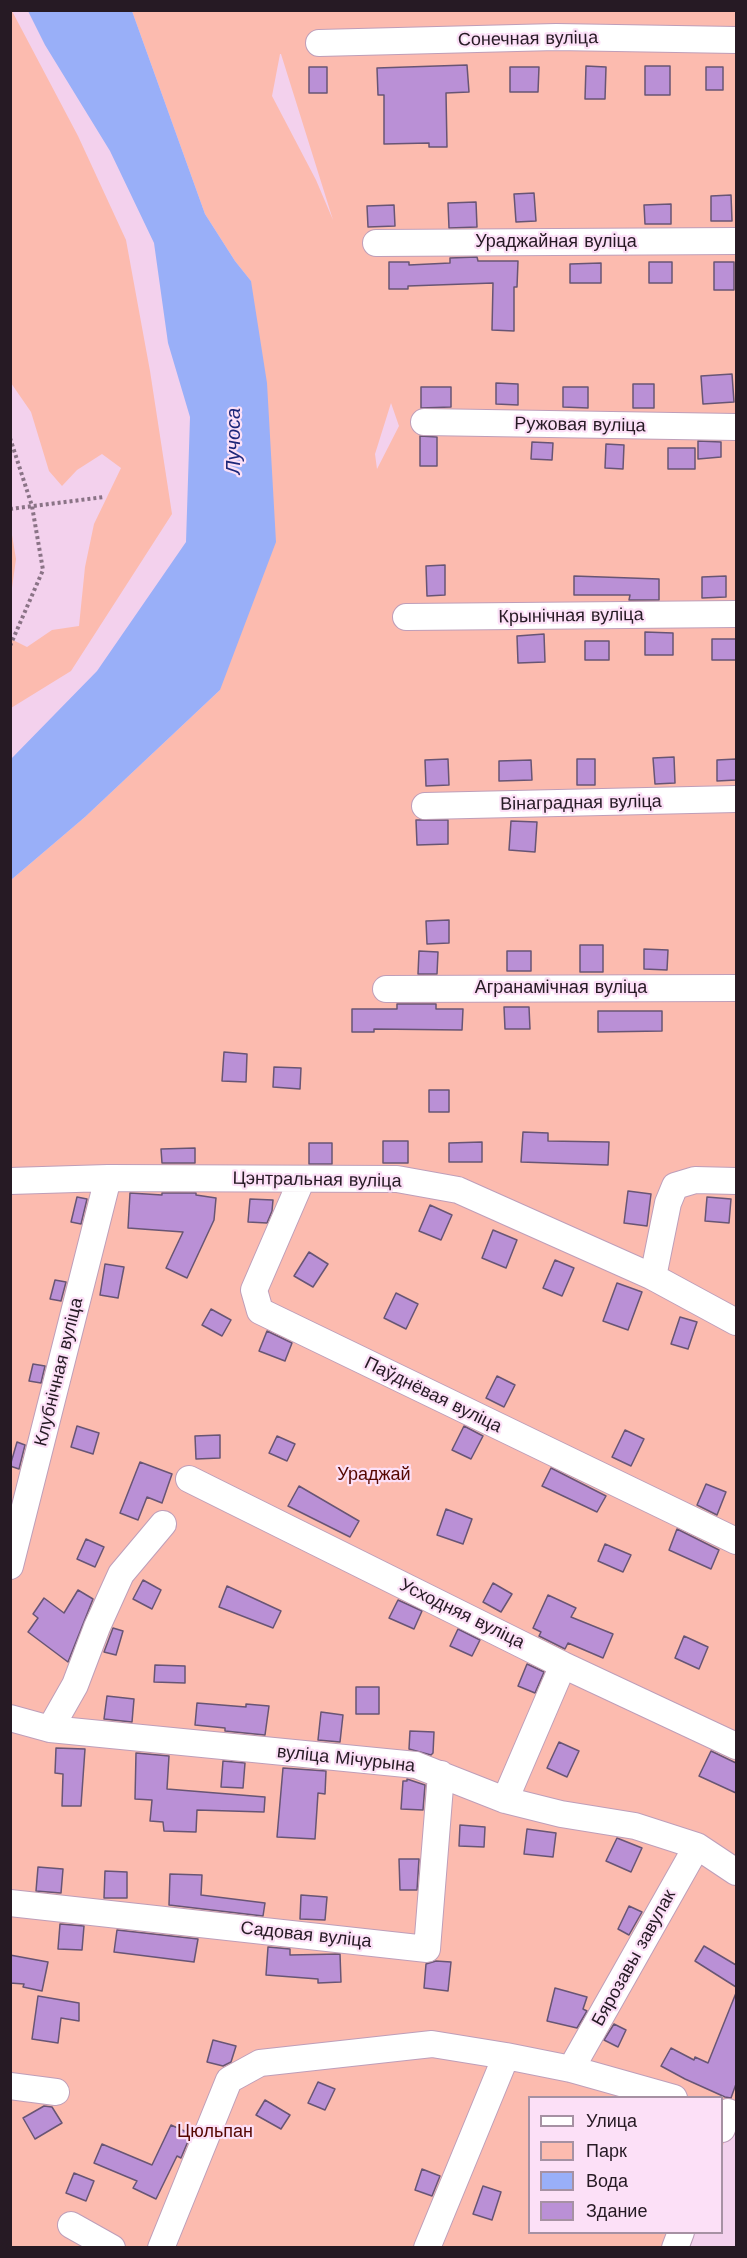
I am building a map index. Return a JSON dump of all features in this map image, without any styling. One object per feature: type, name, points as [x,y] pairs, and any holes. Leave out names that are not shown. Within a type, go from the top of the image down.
[{"type":"lane","name":"Сонечная вуліца","points":[[320,43],[556,37],[736,40]]},
{"type":"lane","name":"Ураджайная вуліца","points":[[376,243],[736,241]]},
{"type":"lane","name":"Ружовая вуліца","points":[[424,422],[736,427]]},
{"type":"lane","name":"Крынічная вуліца","points":[[406,617],[736,614]]},
{"type":"lane","name":"Вінаградная вуліца","points":[[425,806],[736,799]]},
{"type":"lane","name":"Агранамічная вуліца","points":[[387,989],[736,988]]},
{"type":"lane","name":"Цэнтральная вуліца","points":[[10,1181],[108,1178],[396,1179],[458,1190],[653,1277],[736,1322]]},
{"type":"lane","name":"Клубнічная вуліца","points":[[10,1566],[108,1178]]},
{"type":"lane","name":"Паўднёвая вуліца","points":[[302,1179],[254,1290],[260,1311],[736,1541]]},
{"type":"lane","points":[[653,1277],[668,1203],[675,1185],[695,1180],[736,1181]]},
{"type":"lane","name":"Усходняя вуліца","points":[[189,1479],[563,1665],[736,1746]]},
{"type":"lane","points":[[50,1729],[75,1685],[97,1627],[121,1574],[163,1524]]},
{"type":"lane","points":[[505,1800],[563,1665]]},
{"type":"lane","name":"вуліца Мічурына","points":[[10,1718],[50,1729],[416,1765],[505,1800],[561,1814],[636,1826],[697,1846],[736,1872]]},
{"type":"lane","name":"Садовая вуліца","points":[[10,1903],[427,1948],[441,1774]]},
{"type":"lane","name":"Бярозавы завулак","points":[[571,2069],[697,1846]]},
{"type":"lane","points":[[161,2247],[229,2080],[260,2063],[432,2044],[571,2069],[670,2096]]},
{"type":"lane","points":[[427,2247],[506,2056]]},
{"type":"lane","points":[[10,2086],[56,2091]]},
{"type":"lane","points":[[71,2225],[112,2247]]},
{"type":"path","points":[[10,438],[32,506],[42,570],[10,646]]},
{"type":"path","points":[[10,509],[105,496]]},
{"type":"green space","points":[[12,11],[78,136],[126,240],[150,371],[172,514],[71,671],[11,708],[11,639],[27,647],[52,630],[79,626],[85,567],[94,524],[121,468],[102,454],[77,470],[62,486],[49,471],[31,412],[11,383]]},
{"type":"green space","name":"Ураджай","points":[[132,11],[736,11],[736,2118],[733,2118],[723,2145],[723,2096],[528,2096],[528,2234],[689,2234],[684,2247],[11,2248],[11,880],[85,817],[220,690],[251,281],[235,261],[205,214]],"holes":[[[281,54],[333,220],[316,180],[272,96]],[[391,403],[399,426],[377,469],[375,454]]]},
{"type":"green space","points":[[11,529],[16,559],[11,595]]},
{"type":"water","name":"Лучоса","points":[[28,11],[132,11],[205,214],[235,261],[251,281],[267,383],[276,542],[220,690],[85,817],[11,880],[11,759],[97,671],[186,542],[190,417],[168,343],[154,243],[110,151],[45,45]]},
{"type":"building","points":[[467,65],[469,92],[446,93],[447,147],[429,147],[429,143],[384,144],[384,95],[378,95],[377,68]]},
{"type":"building","points":[[586,66],[606,67],[605,99],[585,99]]},
{"type":"building","points":[[645,66],[670,66],[670,95],[645,95]]},
{"type":"building","points":[[309,67],[327,67],[327,93],[309,93]]},
{"type":"building","points":[[510,67],[539,67],[538,92],[510,92]]},
{"type":"building","points":[[706,67],[723,67],[723,90],[706,90]]},
{"type":"building","points":[[534,193],[536,221],[516,222],[514,194]]},
{"type":"building","points":[[731,195],[732,221],[711,221],[711,196]]},
{"type":"building","points":[[476,202],[477,227],[449,228],[448,203]]},
{"type":"building","points":[[671,204],[671,224],[645,224],[644,205]]},
{"type":"building","points":[[394,205],[395,226],[368,227],[367,206]]},
{"type":"building","points":[[477,257],[478,261],[518,261],[517,287],[514,287],[514,331],[492,330],[493,283],[408,286],[408,289],[389,289],[389,262],[409,262],[409,265],[450,263],[450,258]]},
{"type":"building","points":[[649,262],[672,262],[672,283],[649,283]]},
{"type":"building","points":[[714,262],[734,262],[734,290],[714,290]]},
{"type":"building","points":[[601,263],[601,283],[570,283],[570,264]]},
{"type":"building","points":[[732,374],[734,402],[703,404],[701,376]]},
{"type":"building","points":[[496,383],[518,384],[518,405],[496,404]]},
{"type":"building","points":[[633,384],[654,384],[654,408],[633,408]]},
{"type":"building","points":[[421,387],[451,387],[451,407],[421,408]]},
{"type":"building","points":[[563,387],[588,387],[588,408],[563,407]]},
{"type":"building","points":[[420,436],[437,437],[437,466],[420,466]]},
{"type":"building","points":[[698,441],[721,442],[721,457],[698,459]]},
{"type":"building","points":[[532,442],[553,443],[552,460],[531,459]]},
{"type":"building","points":[[606,444],[624,445],[623,469],[605,468]]},
{"type":"building","points":[[668,448],[695,448],[695,469],[668,469]]},
{"type":"building","points":[[445,565],[445,595],[427,596],[426,566]]},
{"type":"building","points":[[574,576],[659,579],[659,600],[629,600],[630,595],[574,595]]},
{"type":"building","points":[[726,576],[726,597],[702,598],[702,577]]},
{"type":"building","points":[[645,632],[673,633],[673,655],[645,655]]},
{"type":"building","points":[[544,634],[545,662],[518,663],[517,636]]},
{"type":"building","points":[[712,639],[736,639],[736,660],[712,660]]},
{"type":"building","points":[[585,641],[609,641],[609,660],[585,660]]},
{"type":"building","points":[[674,757],[675,783],[655,784],[653,758]]},
{"type":"building","points":[[448,759],[449,785],[426,786],[425,760]]},
{"type":"building","points":[[577,759],[595,759],[595,785],[577,785]]},
{"type":"building","points":[[736,759],[736,780],[717,781],[717,760]]},
{"type":"building","points":[[531,760],[532,780],[499,781],[499,761]]},
{"type":"building","points":[[416,820],[448,820],[448,844],[417,845]]},
{"type":"building","points":[[511,821],[537,822],[535,852],[509,850]]},
{"type":"building","points":[[449,920],[449,943],[427,944],[426,921]]},
{"type":"building","points":[[580,945],[603,945],[603,972],[580,972]]},
{"type":"building","points":[[644,949],[668,950],[667,970],[644,969]]},
{"type":"building","points":[[419,951],[438,952],[437,974],[418,974]]},
{"type":"building","points":[[507,951],[531,951],[531,971],[507,971]]},
{"type":"building","points":[[397,1004],[436,1004],[436,1009],[463,1009],[462,1030],[374,1029],[374,1032],[352,1032],[352,1009],[397,1009]]},
{"type":"building","points":[[504,1007],[529,1007],[530,1029],[505,1029]]},
{"type":"building","points":[[598,1011],[662,1011],[662,1031],[598,1032]]},
{"type":"building","points":[[224,1052],[247,1054],[246,1082],[222,1081]]},
{"type":"building","points":[[274,1067],[301,1068],[300,1089],[273,1087]]},
{"type":"building","points":[[429,1090],[449,1090],[449,1112],[429,1112]]},
{"type":"building","points":[[523,1132],[548,1133],[548,1141],[609,1142],[608,1165],[521,1162]]},
{"type":"building","points":[[383,1141],[408,1141],[408,1163],[383,1163]]},
{"type":"building","points":[[482,1142],[482,1162],[449,1162],[449,1143]]},
{"type":"building","points":[[309,1143],[332,1143],[332,1164],[309,1164]]},
{"type":"building","points":[[195,1148],[195,1163],[162,1163],[161,1149]]},
{"type":"building","points":[[628,1191],[651,1194],[647,1226],[624,1223]]},
{"type":"building","points":[[130,1193],[162,1195],[162,1193],[196,1193],[196,1195],[216,1198],[214,1220],[187,1278],[166,1268],[183,1232],[128,1228]]},
{"type":"building","points":[[77,1197],[87,1199],[81,1224],[71,1222]]},
{"type":"building","points":[[707,1197],[731,1199],[729,1223],[705,1221]]},
{"type":"building","points":[[250,1199],[273,1200],[272,1211],[267,1223],[248,1222]]},
{"type":"building","points":[[430,1205],[452,1215],[441,1240],[419,1231]]},
{"type":"building","points":[[493,1230],[517,1240],[506,1268],[482,1258]]},
{"type":"building","points":[[309,1252],[328,1264],[313,1287],[294,1276]]},
{"type":"building","points":[[555,1260],[574,1268],[562,1296],[543,1288]]},
{"type":"building","points":[[105,1264],[124,1267],[118,1298],[100,1295]]},
{"type":"building","points":[[55,1280],[66,1282],[61,1301],[50,1299]]},
{"type":"building","points":[[617,1283],[642,1292],[628,1330],[603,1321]]},
{"type":"building","points":[[396,1293],[418,1304],[406,1329],[384,1318]]},
{"type":"building","points":[[211,1309],[231,1320],[222,1336],[202,1325]]},
{"type":"building","points":[[680,1317],[697,1322],[688,1349],[671,1344]]},
{"type":"building","points":[[267,1331],[292,1343],[285,1361],[259,1351]]},
{"type":"building","points":[[33,1364],[45,1366],[41,1383],[29,1381]]},
{"type":"building","points":[[497,1376],[515,1385],[504,1407],[486,1398]]},
{"type":"building","points":[[77,1426],[99,1433],[93,1454],[71,1447]]},
{"type":"building","points":[[464,1426],[483,1436],[471,1459],[452,1450]]},
{"type":"building","points":[[625,1430],[644,1439],[631,1466],[612,1457]]},
{"type":"building","points":[[220,1435],[220,1458],[196,1459],[195,1436]]},
{"type":"building","points":[[277,1436],[295,1444],[287,1461],[269,1453]]},
{"type":"building","points":[[17,1442],[25,1445],[19,1469],[10,1466]]},
{"type":"building","points":[[140,1462],[172,1474],[162,1503],[147,1497],[138,1520],[120,1513]]},
{"type":"building","points":[[551,1468],[606,1496],[597,1512],[542,1486]]},
{"type":"building","points":[[706,1484],[726,1492],[717,1515],[697,1505]]},
{"type":"building","points":[[299,1486],[359,1521],[350,1537],[288,1506]]},
{"type":"building","points":[[446,1509],[472,1519],[463,1544],[437,1535]]},
{"type":"building","points":[[677,1529],[719,1550],[711,1569],[669,1550]]},
{"type":"building","points":[[86,1539],[104,1547],[95,1567],[77,1559]]},
{"type":"building","points":[[605,1544],[631,1555],[623,1572],[598,1561]]},
{"type":"building","points":[[143,1580],[161,1590],[152,1609],[133,1599]]},
{"type":"building","points":[[493,1583],[512,1594],[501,1612],[483,1602]]},
{"type":"building","points":[[227,1586],[281,1611],[273,1628],[219,1607]]},
{"type":"building","points":[[78,1590],[93,1599],[68,1662],[28,1632],[38,1618],[33,1614],[44,1598],[64,1613]]},
{"type":"building","points":[[548,1595],[576,1608],[571,1617],[613,1634],[603,1658],[568,1643],[565,1649],[539,1636],[541,1632],[533,1628]]},
{"type":"building","points":[[398,1600],[422,1611],[414,1629],[389,1618]]},
{"type":"building","points":[[113,1628],[123,1631],[116,1655],[104,1652]]},
{"type":"building","points":[[458,1629],[480,1640],[472,1656],[450,1646]]},
{"type":"building","points":[[684,1636],[708,1647],[699,1669],[675,1658]]},
{"type":"building","points":[[527,1664],[544,1672],[535,1693],[518,1686]]},
{"type":"building","points":[[155,1665],[185,1666],[185,1683],[154,1682]]},
{"type":"building","points":[[356,1687],[379,1687],[379,1714],[356,1714]]},
{"type":"building","points":[[107,1696],[134,1699],[132,1722],[104,1719]]},
{"type":"building","points":[[197,1703],[246,1707],[246,1704],[269,1706],[265,1735],[195,1725]]},
{"type":"building","points":[[321,1712],[343,1715],[340,1742],[318,1740]]},
{"type":"building","points":[[410,1731],[434,1732],[431,1755],[409,1749]]},
{"type":"building","points":[[559,1742],[579,1751],[567,1777],[547,1768]]},
{"type":"building","points":[[56,1748],[85,1749],[81,1806],[62,1806],[63,1774],[55,1773]]},
{"type":"building","points":[[711,1751],[736,1763],[736,1793],[699,1776]]},
{"type":"building","points":[[136,1753],[169,1756],[167,1789],[265,1797],[264,1812],[197,1810],[196,1832],[164,1831],[163,1822],[150,1821],[152,1800],[135,1799]]},
{"type":"building","points":[[223,1761],[245,1763],[243,1788],[221,1787]]},
{"type":"building","points":[[283,1768],[326,1771],[325,1794],[318,1793],[315,1839],[277,1837]]},
{"type":"building","points":[[407,1779],[425,1785],[423,1810],[401,1809],[403,1781]]},
{"type":"building","points":[[460,1825],[485,1827],[484,1847],[459,1846]]},
{"type":"building","points":[[527,1829],[556,1833],[553,1857],[524,1854]]},
{"type":"building","points":[[617,1838],[642,1848],[631,1872],[606,1861]]},
{"type":"building","points":[[399,1859],[419,1859],[417,1890],[400,1890]]},
{"type":"building","points":[[38,1867],[63,1869],[61,1893],[36,1891]]},
{"type":"building","points":[[105,1871],[127,1872],[127,1898],[104,1898]]},
{"type":"building","points":[[170,1874],[202,1875],[201,1895],[265,1903],[263,1916],[169,1905]]},
{"type":"building","points":[[301,1895],[327,1897],[325,1920],[300,1919]]},
{"type":"building","points":[[629,1906],[642,1912],[629,1935],[618,1929]]},
{"type":"building","points":[[60,1924],[84,1926],[82,1950],[58,1949]]},
{"type":"building","points":[[117,1930],[198,1939],[194,1962],[114,1952]]},
{"type":"building","points":[[704,1946],[736,1965],[736,1987],[695,1961]]},
{"type":"building","points":[[268,1947],[290,1949],[290,1955],[340,1954],[341,1982],[318,1983],[318,1979],[266,1975]]},
{"type":"building","points":[[10,1955],[48,1962],[42,1991],[23,1987],[24,1984],[10,1983]]},
{"type":"building","points":[[436,1961],[451,1962],[448,1991],[424,1988],[426,1964]]},
{"type":"building","points":[[555,1988],[587,1997],[583,2009],[587,2011],[577,2028],[547,2021]]},
{"type":"building","points":[[736,1993],[736,2084],[731,2098],[685,2079],[661,2066],[671,2048],[694,2060],[695,2057],[708,2063]]},
{"type":"building","points":[[38,1996],[79,2003],[79,2021],[61,2018],[58,2043],[32,2039]]},
{"type":"building","points":[[614,2024],[626,2030],[618,2047],[604,2040]]},
{"type":"building","points":[[213,2040],[236,2046],[231,2062],[223,2066],[207,2062]]},
{"type":"building","points":[[318,2082],[335,2089],[325,2110],[308,2103]]},
{"type":"building","points":[[265,2100],[290,2115],[281,2129],[256,2115]]},
{"type":"building","points":[[44,2106],[52,2107],[62,2123],[35,2139],[23,2118]]},
{"type":"building","points":[[171,2125],[191,2134],[181,2158],[177,2156],[156,2199],[133,2188],[137,2181],[94,2163],[102,2144],[152,2165]]},
{"type":"building","points":[[422,2169],[440,2176],[432,2196],[415,2190]]},
{"type":"building","points":[[74,2173],[94,2181],[86,2201],[66,2193]]},
{"type":"building","points":[[483,2186],[501,2192],[492,2220],[473,2214]]},
{"type":"park label","name":"Цюльпан","points":[[215,2132]]}]
